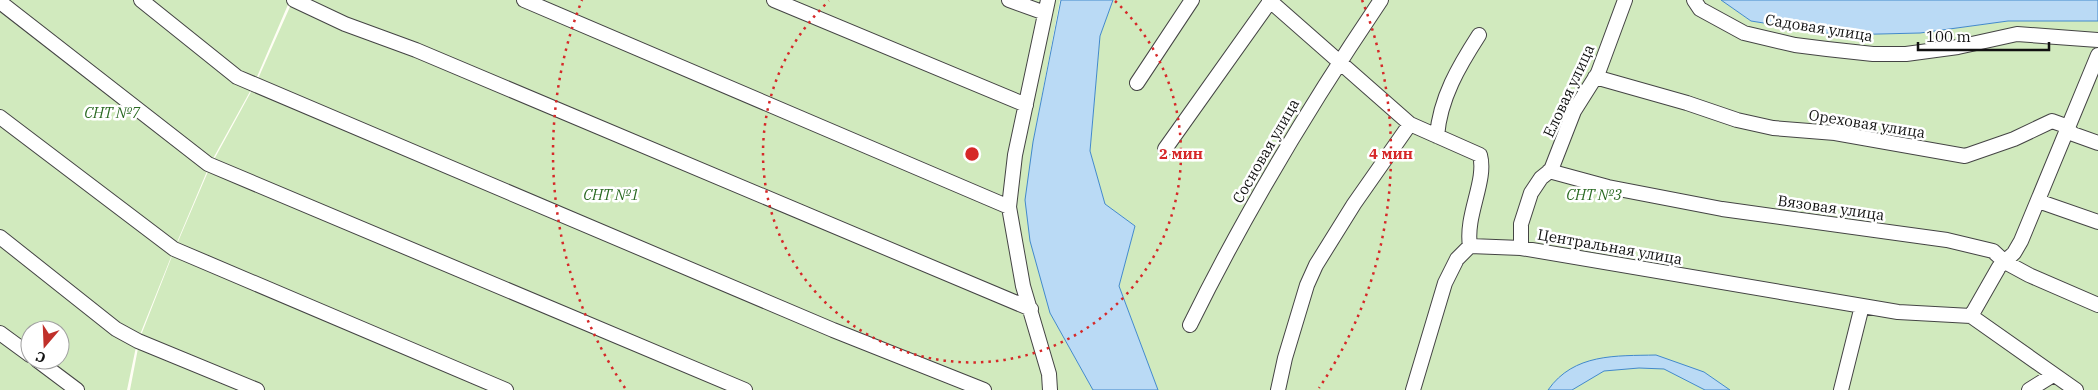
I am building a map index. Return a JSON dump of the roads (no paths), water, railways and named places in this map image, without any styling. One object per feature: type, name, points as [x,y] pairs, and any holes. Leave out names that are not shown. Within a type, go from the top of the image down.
[{"type":"street","points":[[140,0],[237,77],[833,330],[984,390]]},
{"type":"street","points":[[294,0],[345,24],[416,50],[1031,309]]},
{"type":"street","points":[[524,0],[1009,207]]},
{"type":"street","points":[[774,0],[1026,105]]},
{"type":"street","points":[[1009,0],[1046,6],[1015,156],[1009,207],[1023,286],[1049,374],[1050,390]]},
{"type":"street","points":[[1137,83],[1192,0]]},
{"type":"street","points":[[1165,149],[1270,0],[1410,124],[1480,155],[1483,165],[1471,214],[1468,236],[1470,246],[1457,259],[1445,283],[1413,390]]},
{"type":"street","name":"Сосновая улица","points":[[1190,325],[1226,253],[1269,176],[1339,63],[1381,0]]},
{"type":"street","name":"Еловая улица","points":[[1521,248],[1521,224],[1531,193],[1541,178],[1549,171],[1574,111],[1595,77],[1625,0]]},
{"type":"street","name":"Садовая улица","points":[[1694,0],[1700,9],[1744,32],[1796,45],[1873,54],[1906,54],[1958,47],[2017,34],[2098,40]]},
{"type":"street","points":[[0,2],[208,164],[745,390]]},
{"type":"street","points":[[1437,136],[1438,121],[1448,90],[1464,57],[1479,35]]},
{"type":"street","points":[[2076,390],[1971,316],[1999,267],[2014,253],[2021,241],[2098,55]]},
{"type":"street","name":"Ореховая улица","points":[[1595,77],[1687,102],[1737,120],[1773,128],[1835,133],[1965,156],[2014,139],[2052,121],[2068,129],[2073,134],[2098,143]]},
{"type":"street","points":[[0,117],[174,249],[506,390]]},
{"type":"street","points":[[1278,390],[1284,358],[1306,285],[1354,204],[1410,124]]},
{"type":"street","name":"Вязовая улица","points":[[1549,171],[1608,187],[1722,209],[1947,240],[1994,252],[2005,262],[2029,275],[2098,306]]},
{"type":"street","points":[[2038,201],[2098,222]]},
{"type":"street","points":[[0,236],[116,329],[138,341],[257,390]]},
{"type":"street","name":"Центральная улица","points":[[1470,246],[1521,248],[1898,312],[1971,316]]},
{"type":"street","points":[[1841,390],[1862,306]]},
{"type":"street","points":[[0,333],[20,348]]},
{"type":"street","points":[[50,370],[77,390]]},
{"type":"street","points":[[2029,390],[2053,374]]},
{"type":"water","points":[[1061,0],[1113,0],[1100,36],[1090,151],[1105,204],[1135,226],[1119,286],[1158,390],[1093,390],[1050,313],[1030,241],[1025,200],[1033,142]]},
{"type":"water","points":[[1721,0],[2098,0],[2098,21],[2008,21],[1920,33],[1839,35],[1751,21]]},
{"type":"water","points":[[1656,355],[1704,372],[1730,390],[1705,390],[1664,369],[1639,368],[1604,371],[1572,390],[1548,390],[1558,378],[1570,369],[1583,363],[1611,357]]},
{"type":"park label","name":"СНТ №7","points":[[112,113]]},
{"type":"park label","name":"СНТ №1","points":[[611,195]]},
{"type":"park label","name":"СНТ №3","points":[[1594,195]]}]
